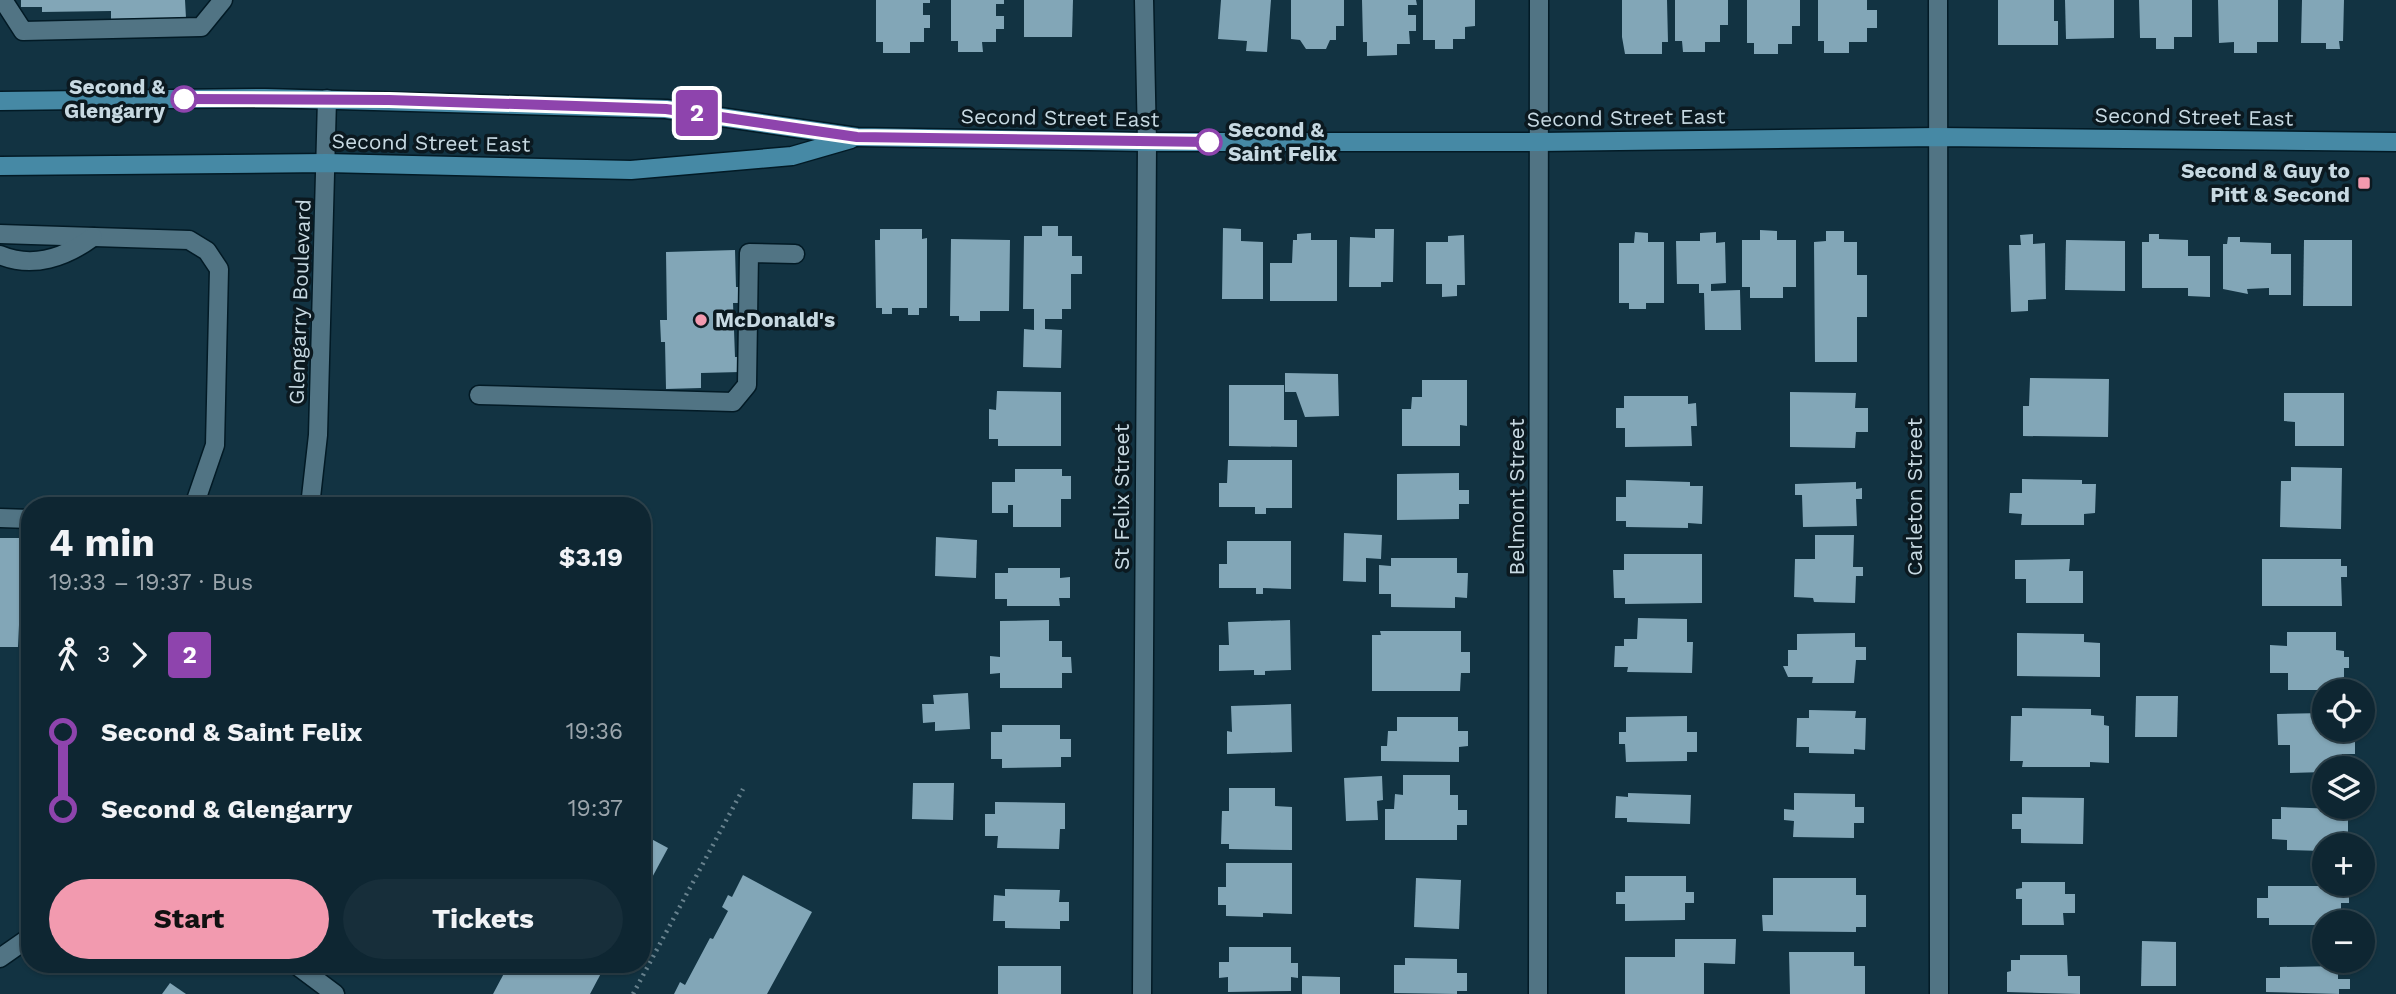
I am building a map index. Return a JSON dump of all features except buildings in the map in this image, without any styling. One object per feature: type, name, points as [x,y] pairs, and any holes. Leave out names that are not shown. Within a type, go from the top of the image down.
[{"type":"main road","name":"Second Street East","points":[[0,101],[327,99],[666,109],[857,137],[1147,142],[1937,138],[2396,142]]},
{"type":"main road","name":"Second Street East","points":[[0,166],[326,163],[631,170],[792,156],[857,137]]},
{"type":"street","points":[[3,0],[23,31],[201,27],[223,0]]},
{"type":"street","name":"St Felix Street","points":[[1142,994],[1147,142],[1144,0]]},
{"type":"street","name":"Belmont Street","points":[[1538,994],[1541,216],[1539,0]]},
{"type":"street","name":"Carleton Street","points":[[1938,0],[1939,994]]},
{"type":"street","name":"Glengarry Boulevard","points":[[311,497],[318,435],[327,99]]},
{"type":"street","points":[[0,234],[189,240],[207,251],[219,269],[215,445],[197,497]]},
{"type":"street","points":[[0,256],[12,260],[52,260],[67,254],[93,237]]},
{"type":"street","points":[[479,395],[733,402],[747,385],[749,253],[794,254]]},
{"type":"street","points":[[0,518],[21,519]]},
{"type":"street","points":[[0,958],[21,943]]},
{"type":"street","points":[[307,973],[335,994]]},
{"type":"path","points":[[651,960],[743,789]]},
{"type":"path","points":[[633,994],[644,973]]},
{"type":"bus line","name":"2","points":[[184,99],[389,100],[666,109],[857,137],[1209,142]]},
{"type":"place","name":"Second & Glengarry","points":[[184,99]]},
{"type":"place","name":"Second & Saint Felix","points":[[1209,142]]},
{"type":"place","name":"Second & Guy to Pitt & Second","points":[[2364,183]]},
{"type":"place","name":"McDonald's","points":[[701,320]]}]
